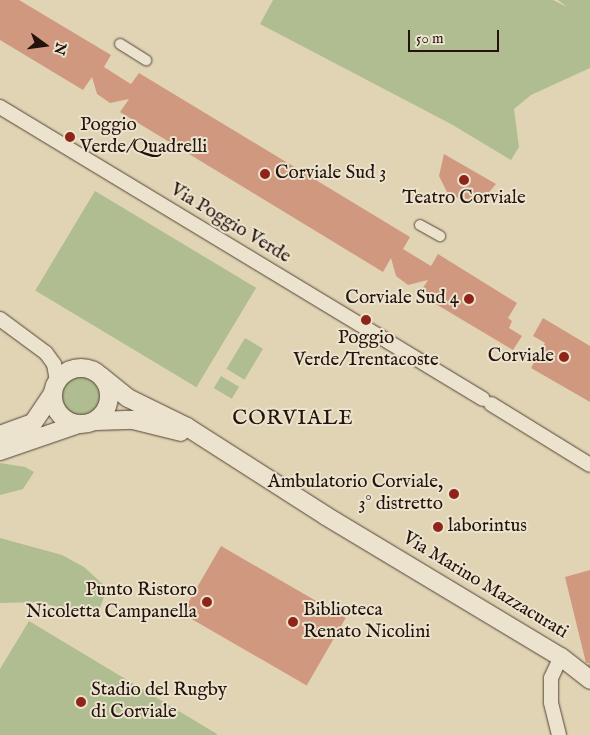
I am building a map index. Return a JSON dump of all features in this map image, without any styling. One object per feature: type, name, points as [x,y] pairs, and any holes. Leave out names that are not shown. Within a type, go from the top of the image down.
[{"type":"street","points":[[120,44],[146,60]]},
{"type":"street","name":"Via Poggio Verde","points":[[0,107],[590,465]]},
{"type":"street","points":[[420,225],[440,236]]},
{"type":"street","points":[[0,319],[46,353],[54,364],[56,410],[76,424]]},
{"type":"street","points":[[0,436],[33,423],[55,387],[69,370],[80,368],[102,377],[110,397],[106,411],[96,421],[76,424],[0,451]]},
{"type":"street","name":"Via Marino Mazzacurati","points":[[102,377],[128,398],[177,420],[199,437],[577,666]]},
{"type":"street","name":"Via Marino Mazzacurati","points":[[96,421],[133,420],[199,437]]},
{"type":"street","points":[[559,735],[551,702],[551,678],[577,666]]},
{"type":"green space","points":[[273,0],[553,0],[567,7],[558,0],[590,0],[590,68],[531,95],[514,109],[519,147],[511,160],[451,124],[260,24]]},
{"type":"green space","points":[[95,191],[256,288],[196,387],[35,290]]},
{"type":"green space","points":[[245,338],[263,349],[244,380],[226,369]]},
{"type":"green space","points":[[221,376],[239,387],[232,399],[214,388]]},
{"type":"green space","points":[[84,377],[91,380],[97,386],[100,397],[99,405],[91,414],[84,417],[76,417],[69,414],[61,405],[60,393],[63,386],[72,378]]},
{"type":"green space","points":[[0,463],[25,467],[34,472],[23,489],[0,495]]},
{"type":"green space","points":[[0,538],[62,555],[84,567],[107,588],[100,608],[89,615],[38,602],[0,603]]},
{"type":"green space","name":"Stadio del Rugby di Corviale","points":[[29,621],[217,735],[0,735],[0,669]]},
{"type":"building","points":[[0,0],[19,0],[111,55],[104,67],[126,81],[131,84],[139,73],[410,237],[403,249],[431,266],[438,254],[517,303],[508,318],[512,321],[509,328],[522,336],[513,350],[419,294],[428,280],[408,285],[396,276],[391,258],[383,272],[120,112],[129,99],[110,103],[97,94],[92,77],[83,90],[0,40]]},
{"type":"building","name":"Teatro Corviale","points":[[444,154],[496,184],[484,198],[473,201],[454,197],[447,192],[439,176]]},
{"type":"building","name":"Corviale","points":[[543,318],[590,346],[590,402],[531,368],[545,343],[533,336]]},
{"type":"building","points":[[221,546],[346,618],[307,686],[182,614]]},
{"type":"building","points":[[590,570],[590,663],[586,663],[565,577]]},
{"type":"place","name":"Poggio Verde/Quadrelli","points":[[70,137]]},
{"type":"place","name":"Corviale Sud 3","points":[[265,174]]},
{"type":"place","name":"Teatro Corviale","points":[[464,180]]},
{"type":"place","name":"Corviale Sud 4","points":[[469,299]]},
{"type":"place","name":"Poggio Verde/Trentacoste","points":[[366,320]]},
{"type":"place","name":"Corviale","points":[[564,357]]},
{"type":"place","name":"Ambulatorio Corviale, 3° distretto","points":[[454,494]]},
{"type":"place","name":"laborintus","points":[[438,527]]},
{"type":"place","name":"Punto Ristoro Nicoletta Campanella","points":[[207,602]]},
{"type":"place","name":"Biblioteca Renato Nicolini","points":[[293,622]]},
{"type":"place","name":"Stadio del Rugby di Corviale","points":[[81,702]]},
{"type":"district","name":"CORVIALE","points":[[293,419]]}]
